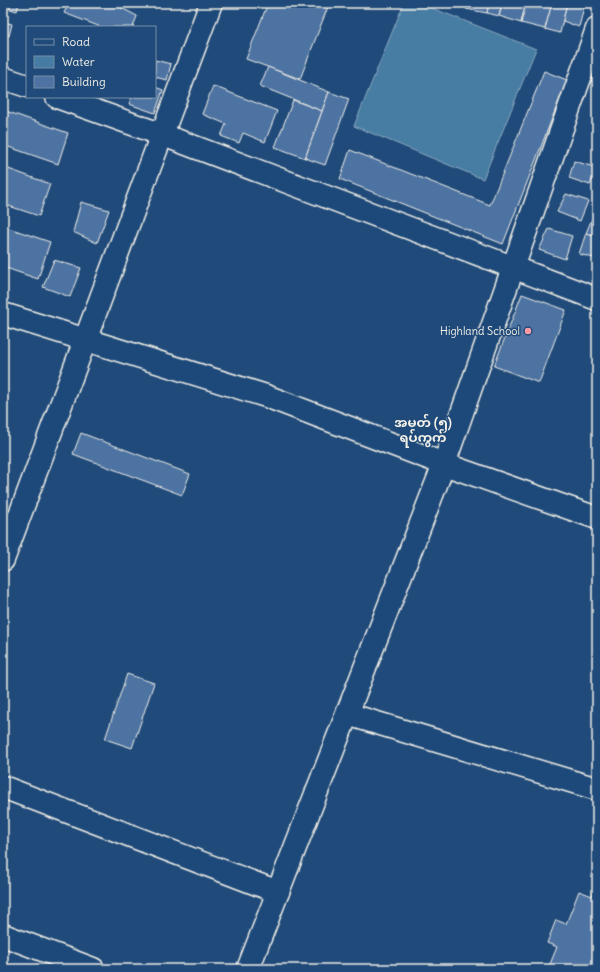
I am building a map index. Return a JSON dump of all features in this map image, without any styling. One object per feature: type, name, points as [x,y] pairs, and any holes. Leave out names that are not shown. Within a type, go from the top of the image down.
[{"type":"street","points":[[3,560],[163,135],[211,3]]},
{"type":"street","points":[[248,969],[444,464],[597,29]]},
{"type":"street","points":[[3,78],[26,86]]},
{"type":"street","points":[[60,98],[163,135],[597,299]]},
{"type":"street","points":[[3,314],[266,396],[444,464],[597,518]]},
{"type":"street","points":[[347,714],[597,789]]},
{"type":"street","points":[[3,787],[278,892]]},
{"type":"street","points":[[3,935],[93,969]]},
{"type":"water","points":[[404,3],[419,3],[536,49],[483,179],[354,126]]},
{"type":"building","points":[[3,3],[19,3],[17,11],[3,7]]},
{"type":"building","points":[[69,3],[112,3],[137,16],[133,26],[98,26],[64,13]]},
{"type":"building","points":[[268,3],[329,4],[300,79],[246,59]]},
{"type":"building","points":[[468,3],[489,3],[487,13],[466,9]]},
{"type":"building","points":[[489,3],[502,3],[499,16],[487,13]]},
{"type":"building","points":[[503,3],[526,3],[521,23],[499,16]]},
{"type":"building","points":[[526,3],[552,3],[545,29],[521,23]]},
{"type":"building","points":[[552,3],[567,3],[560,33],[545,29]]},
{"type":"building","points":[[567,3],[585,3],[579,27],[563,21]]},
{"type":"building","points":[[3,22],[12,24],[9,36],[3,34]]},
{"type":"building","points":[[156,60],[171,64],[167,80],[156,77]]},
{"type":"building","points":[[268,67],[329,92],[322,111],[260,86]]},
{"type":"building","points":[[544,71],[567,80],[503,244],[340,179],[350,150],[490,205]]},
{"type":"building","points":[[213,86],[277,111],[265,142],[243,133],[239,143],[221,136],[226,124],[202,114]]},
{"type":"building","points":[[156,87],[163,90],[155,113],[129,104],[132,98],[156,98]]},
{"type":"building","points":[[329,92],[349,99],[325,165],[305,158]]},
{"type":"building","points":[[293,100],[322,111],[305,158],[275,147]]},
{"type":"building","points":[[3,110],[68,133],[58,164],[3,145]]},
{"type":"building","points":[[574,161],[597,168],[590,185],[569,178]]},
{"type":"building","points":[[3,167],[50,184],[39,216],[3,204]]},
{"type":"building","points":[[566,194],[588,201],[580,221],[557,212]]},
{"type":"building","points":[[81,202],[109,210],[97,243],[73,232]]},
{"type":"building","points":[[597,209],[597,236],[586,233]]},
{"type":"building","points":[[3,226],[50,242],[38,279],[3,267]]},
{"type":"building","points":[[549,229],[572,236],[565,259],[539,250]]},
{"type":"building","points":[[586,233],[597,236],[597,259],[579,254]]},
{"type":"building","points":[[54,260],[81,268],[70,297],[43,287]]},
{"type":"building","points":[[522,294],[566,310],[539,383],[494,366]]},
{"type":"building","points":[[81,433],[190,474],[182,495],[73,454]]},
{"type":"building","points":[[127,674],[154,683],[132,748],[105,739]]},
{"type":"building","points":[[597,883],[597,969],[548,969],[557,947],[547,943],[556,920],[566,924],[579,891],[592,896]]},
{"type":"place","name":"Highland School","points":[[528,331]]},
{"type":"district","name":"အမှတ် (၅) ရပ်ကွက်","points":[[423,430]]}]
